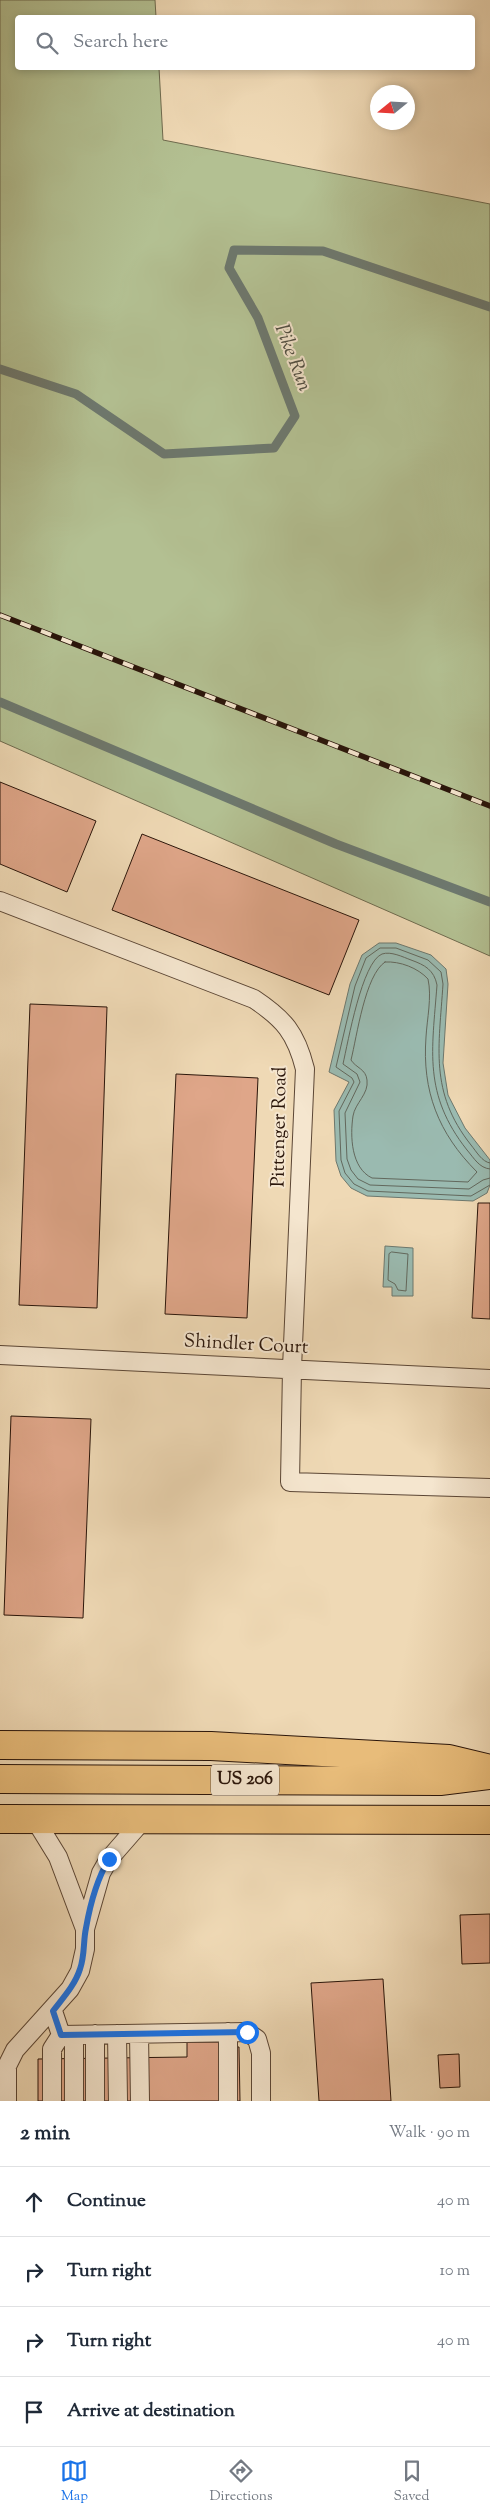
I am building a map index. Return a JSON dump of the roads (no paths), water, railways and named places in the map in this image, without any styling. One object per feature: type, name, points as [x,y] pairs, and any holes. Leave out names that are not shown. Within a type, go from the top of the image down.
[{"type":"main road","points":[[0,1745],[211,1746],[449,1759],[490,1769]]},
{"type":"main road","name":"US 206","points":[[0,1779],[440,1780],[490,1775]]},
{"type":"main road","name":"US 206","points":[[0,1819],[490,1820]]},
{"type":"lane","name":"Pittenger Road","points":[[0,901],[254,998],[275,1013],[290,1030],[299,1046],[305,1068],[292,1368],[290,1482],[490,1488]]},
{"type":"lane","name":"Shindler Court","points":[[0,1355],[490,1379]]},
{"type":"lane","points":[[34,1818],[58,1857],[85,1929]]},
{"type":"lane","points":[[7,2101],[7,2066],[15,2050],[25,2037],[53,2011],[70,1989],[80,1971],[85,1948],[85,1929],[101,1873],[109,1859],[143,1820]]},
{"type":"lane","points":[[53,2011],[68,2035],[74,2101]]},
{"type":"lane","points":[[52,2101],[52,2049],[68,2035],[228,2032],[247,2032],[257,2039],[261,2052],[261,2101]]},
{"type":"lane","points":[[228,2032],[228,2101]]},
{"type":"lane","points":[[95,2034],[95,2101]]},
{"type":"lane","points":[[117,2034],[118,2101]]},
{"type":"lane","points":[[139,2034],[140,2101]]},
{"type":"water","points":[[379,943],[396,943],[431,955],[446,969],[448,984],[443,1063],[448,1095],[465,1128],[490,1160],[490,1185],[487,1193],[473,1201],[367,1196],[351,1188],[341,1176],[336,1161],[334,1110],[349,1082],[329,1072],[350,984],[362,955]]},
{"type":"water","points":[[385,1246],[413,1248],[413,1296],[392,1296],[392,1287],[383,1287]]},
{"type":"waterway","name":"Pike Run","points":[[0,369],[76,394],[164,454],[274,448],[295,416],[258,318],[229,268],[234,250],[323,251],[490,307]]},
{"type":"waterway","points":[[0,702],[336,844],[490,902]]},
{"type":"railway","points":[[0,615],[490,806]]}]
